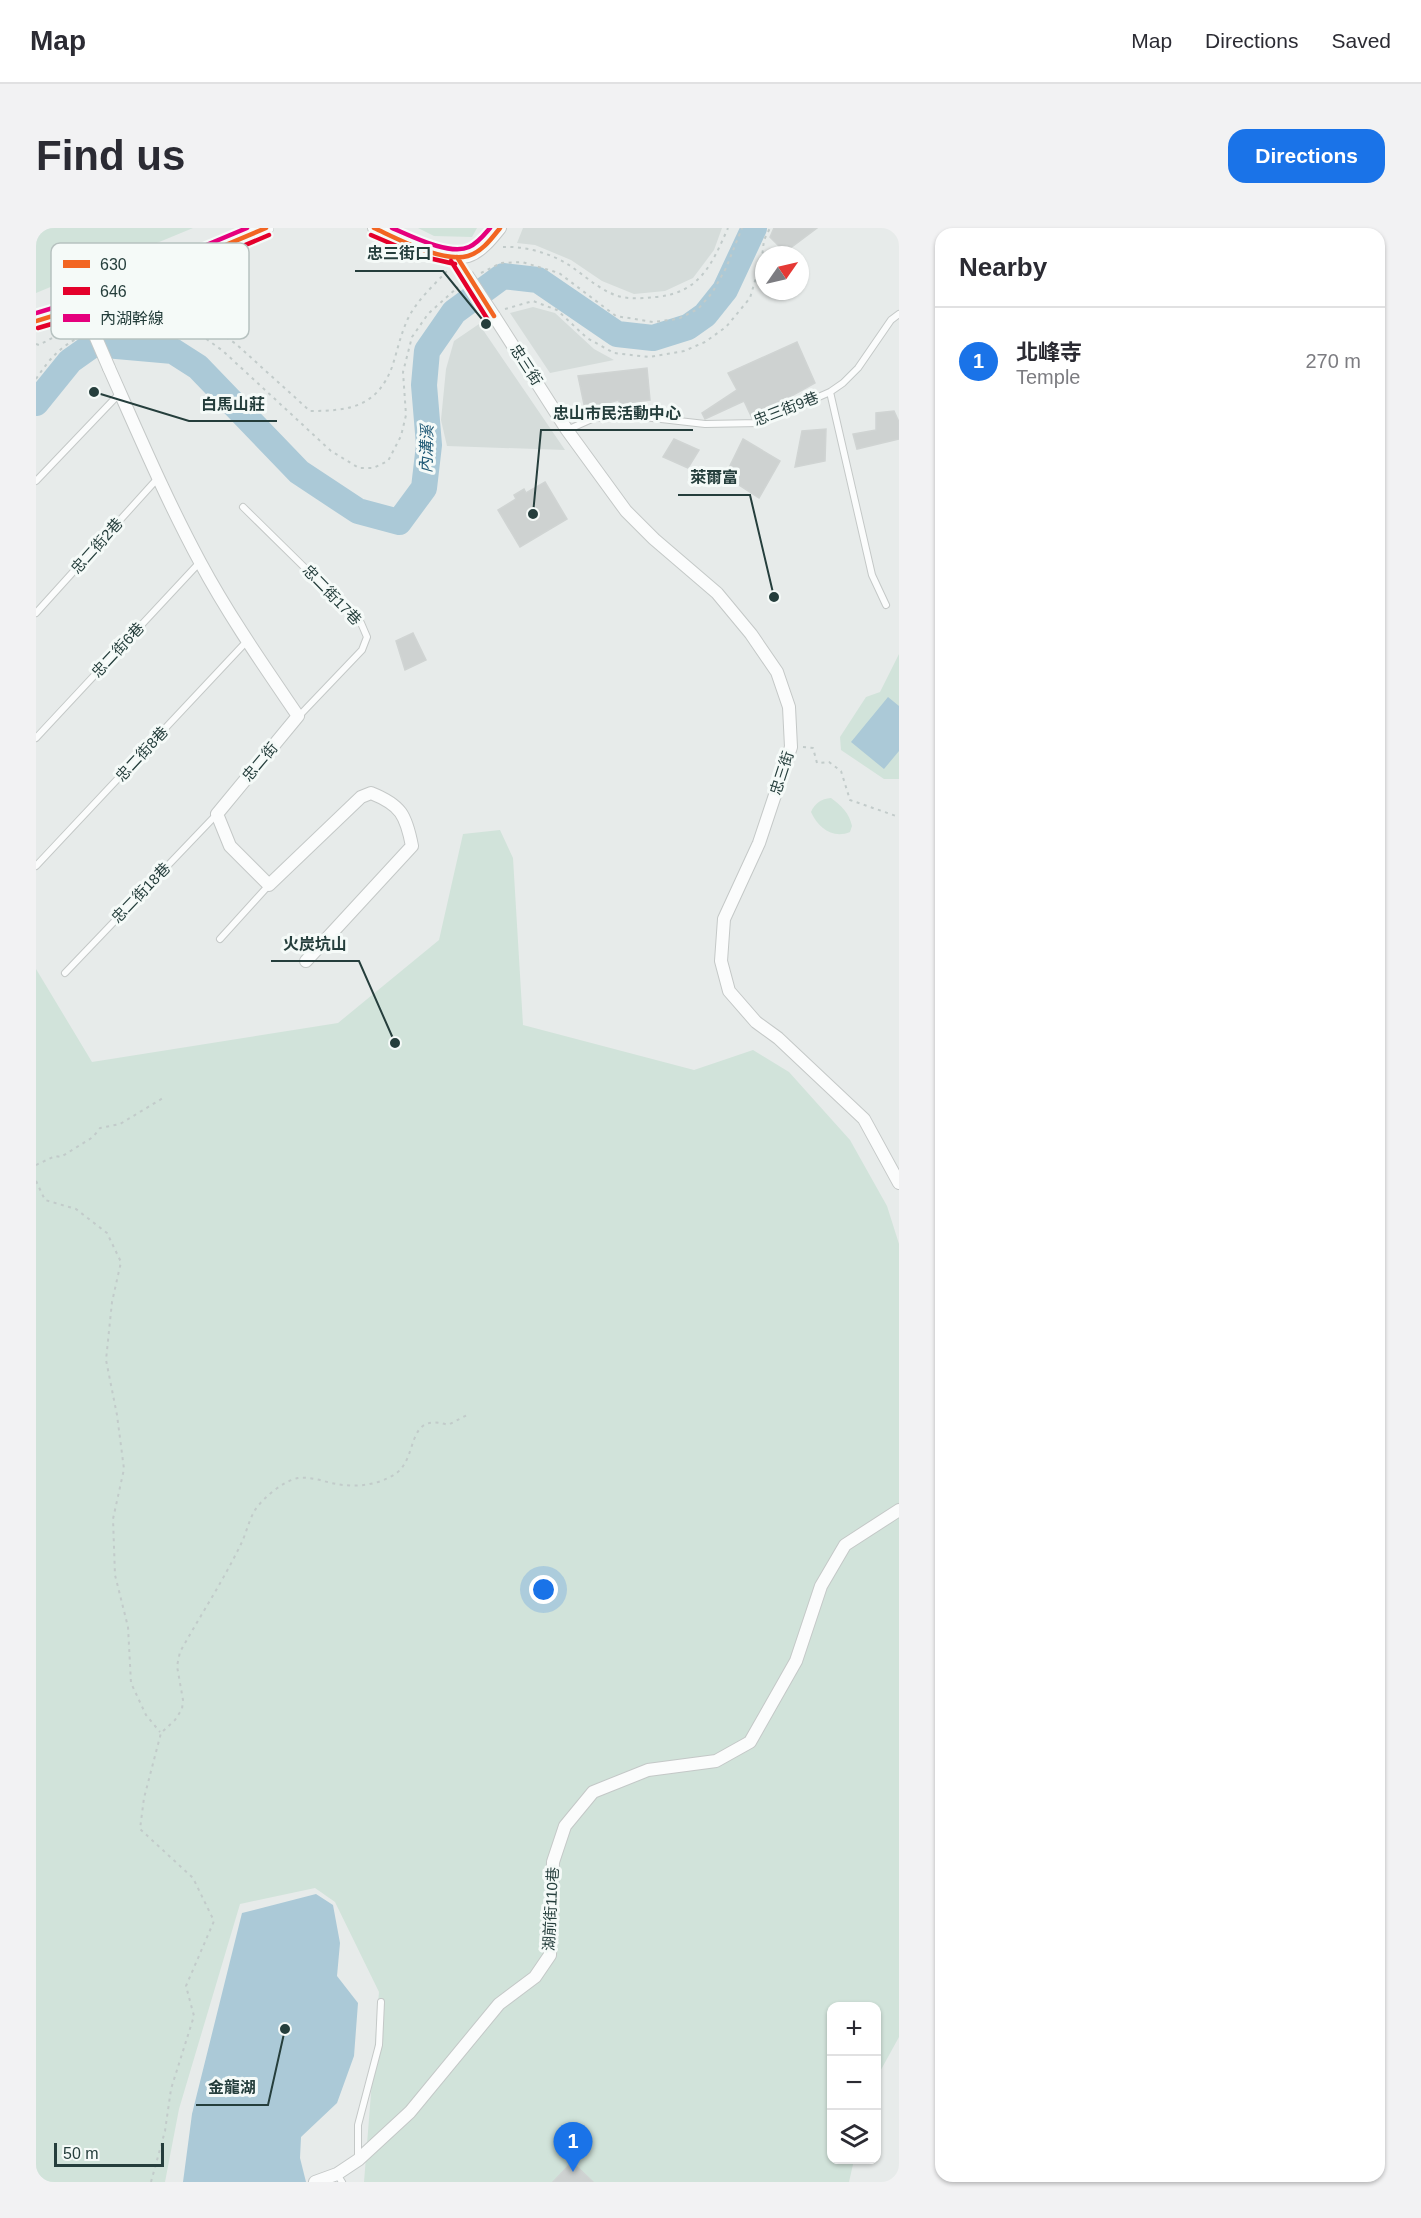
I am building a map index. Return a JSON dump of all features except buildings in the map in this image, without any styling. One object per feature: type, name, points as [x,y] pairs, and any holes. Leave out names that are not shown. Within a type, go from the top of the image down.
[{"type":"street","points":[[237,243],[266,228]]},
{"type":"street","points":[[374,228],[422,249],[462,271],[470,255],[491,239],[500,228]]},
{"type":"street","name":"忠三街","points":[[462,271],[494,316],[567,430],[626,511],[654,539],[717,593],[751,634],[777,672],[789,707],[791,747],[759,843],[724,919],[721,961],[729,992],[756,1022],[778,1038],[864,1119],[899,1183]]},
{"type":"street","points":[[36,321],[51,320]]},
{"type":"street","points":[[98,339],[158,478],[200,562],[247,641],[298,716]]},
{"type":"street","name":"忠二街","points":[[218,814],[298,716]]},
{"type":"street","points":[[218,814],[230,846],[269,885],[361,797],[371,793],[382,797],[396,807],[407,822],[412,846],[306,961]]},
{"type":"street","name":"湖前街110巷","points":[[316,2182],[340,2178],[410,2112],[499,2004],[535,1977],[550,1955],[553,1862],[565,1826],[593,1792],[648,1770],[716,1761],[750,1742],[796,1661],[821,1586],[845,1545],[899,1510]]},
{"type":"lane","name":"忠三街9巷","points":[[567,430],[594,418],[635,416],[705,424],[759,423],[830,392],[843,383],[858,368],[891,320],[899,314]]},
{"type":"lane","points":[[830,392],[872,575],[886,605]]},
{"type":"lane","points":[[36,481],[120,393]]},
{"type":"lane","name":"忠二街2巷","points":[[36,613],[158,478]]},
{"type":"lane","name":"忠二街17巷","points":[[243,507],[362,623],[367,637],[362,650],[298,716]]},
{"type":"lane","name":"忠二街6巷","points":[[36,738],[200,562]]},
{"type":"lane","name":"忠二街8巷","points":[[36,866],[247,641]]},
{"type":"lane","name":"忠二街18巷","points":[[65,973],[218,814]]},
{"type":"lane","points":[[220,939],[269,885]]},
{"type":"lane","points":[[358,2160],[358,2125],[379,2045],[381,2002]]},
{"type":"path","points":[[494,252],[504,246],[541,251],[568,264],[597,286],[616,296],[638,299],[672,296],[699,280],[712,262],[728,228]]},
{"type":"path","points":[[481,273],[501,262],[522,262],[559,273],[615,316],[653,322],[678,319],[698,309],[712,293],[726,268],[742,228]]},
{"type":"path","points":[[494,316],[507,308],[533,301],[557,310],[587,338],[614,352],[649,357],[684,351],[705,342],[726,327],[750,298],[762,257],[764,240],[770,228]]},
{"type":"path","points":[[228,339],[310,411],[341,411],[364,404],[383,386],[391,369],[406,321],[420,300],[446,272],[462,271]]},
{"type":"path","points":[[206,339],[223,351],[331,452],[359,468],[373,468],[388,461],[401,436],[406,415],[403,372],[412,337],[462,271]]},
{"type":"path","points":[[36,351],[37,344],[51,337]]},
{"type":"path","points":[[36,379],[49,359],[63,346],[76,339]]},
{"type":"path","points":[[791,747],[813,748],[817,763],[829,762],[841,771],[850,800],[899,817]]},
{"type":"path","points":[[36,1165],[55,1156],[61,1157],[93,1137],[100,1128],[120,1124],[162,1098]]},
{"type":"path","points":[[36,1181],[45,1200],[76,1209],[107,1233],[121,1262],[112,1302],[106,1360],[117,1415],[124,1469],[112,1519],[115,1575],[128,1627],[131,1683],[146,1715],[161,1732]]},
{"type":"path","points":[[151,2182],[165,2131],[171,2090],[194,2016],[186,1986],[214,1922],[194,1878],[140,1829],[144,1798],[161,1732],[175,1720],[182,1709],[183,1700],[177,1666],[180,1652],[242,1544],[255,1510],[276,1489],[297,1478],[318,1479],[343,1485],[376,1484],[395,1475],[410,1457],[415,1436],[422,1426],[436,1422],[448,1425],[469,1413]]},
{"type":"shaded area","points":[[523,228],[722,228],[714,250],[693,278],[665,291],[634,294],[602,281],[571,260],[535,245],[517,243]]},
{"type":"shaded area","points":[[533,307],[555,313],[594,349],[614,360],[550,373],[510,313]]},
{"type":"shaded area","points":[[479,324],[565,450],[447,446],[441,420],[446,369],[454,341]]},
{"type":"green space","points":[[36,228],[193,228],[157,243],[51,243],[51,287],[36,293]]},
{"type":"green space","points":[[418,228],[477,228],[472,237],[434,236]]},
{"type":"green space","points":[[899,654],[899,779],[884,779],[841,750],[840,737],[866,697],[880,692]]},
{"type":"green space","points":[[831,798],[842,807],[851,821],[850,832],[832,833],[814,818],[811,812],[814,806],[821,800]]},
{"type":"green space","points":[[500,830],[513,858],[523,1025],[694,1070],[753,1050],[789,1072],[850,1140],[887,1206],[899,1244],[899,2037],[881,2070],[881,2002],[827,2002],[827,2164],[853,2164],[849,2182],[364,2182],[379,1992],[335,1902],[315,1888],[240,1904],[179,2109],[165,2182],[36,2182],[36,969],[92,1062],[338,1023],[439,940],[463,834]]},
{"type":"water","points":[[888,697],[899,706],[899,751],[884,769],[851,742]]},
{"type":"water","points":[[316,1894],[333,1905],[340,1943],[337,1976],[358,2003],[354,2056],[337,2103],[301,2137],[300,2158],[306,2182],[183,2182],[192,2114],[242,1913]]},
{"type":"waterway","name":"內溝溪","points":[[36,403],[70,361],[94,344],[173,351],[198,367],[299,472],[358,511],[399,522],[424,488],[429,445],[424,385],[427,351],[454,312],[503,276],[538,280],[617,334],[653,338],[688,327],[705,315],[725,290],[754,228]]},
{"type":"transit line","name":"內湖幹線","points":[[211,243],[247,228]]},
{"type":"transit line","name":"630","points":[[230,243],[266,228]]},
{"type":"transit line","name":"630","points":[[374,228],[420,249],[457,257],[468,256],[478,251],[500,228]]},
{"type":"transit line","name":"內湖幹線","points":[[392,228],[430,244],[452,249],[469,247],[481,239],[490,228]]},
{"type":"transit line","name":"646","points":[[249,243],[269,235]]},
{"type":"transit line","name":"646","points":[[371,235],[420,256],[455,264]]},
{"type":"transit line","name":"630","points":[[457,257],[494,316]]},
{"type":"transit line","name":"646","points":[[451,261],[488,320]]},
{"type":"transit line","name":"內湖幹線","points":[[36,313],[51,308]]},
{"type":"transit line","name":"630","points":[[36,321],[51,316]]},
{"type":"transit line","name":"646","points":[[38,328],[51,324]]},
{"type":"place","name":"忠三街口","points":[[486,324]]},
{"type":"place","name":"白馬山莊","points":[[94,392]]},
{"type":"place","name":"忠山市民活動中心","points":[[533,514]]},
{"type":"place","name":"萊爾富","points":[[774,597]]},
{"type":"place","name":"火炭坑山","points":[[395,1043]]},
{"type":"place","name":"金龍湖","points":[[285,2029]]},
{"type":"place","name":"北峰寺","points":[[573,2172]]}]
